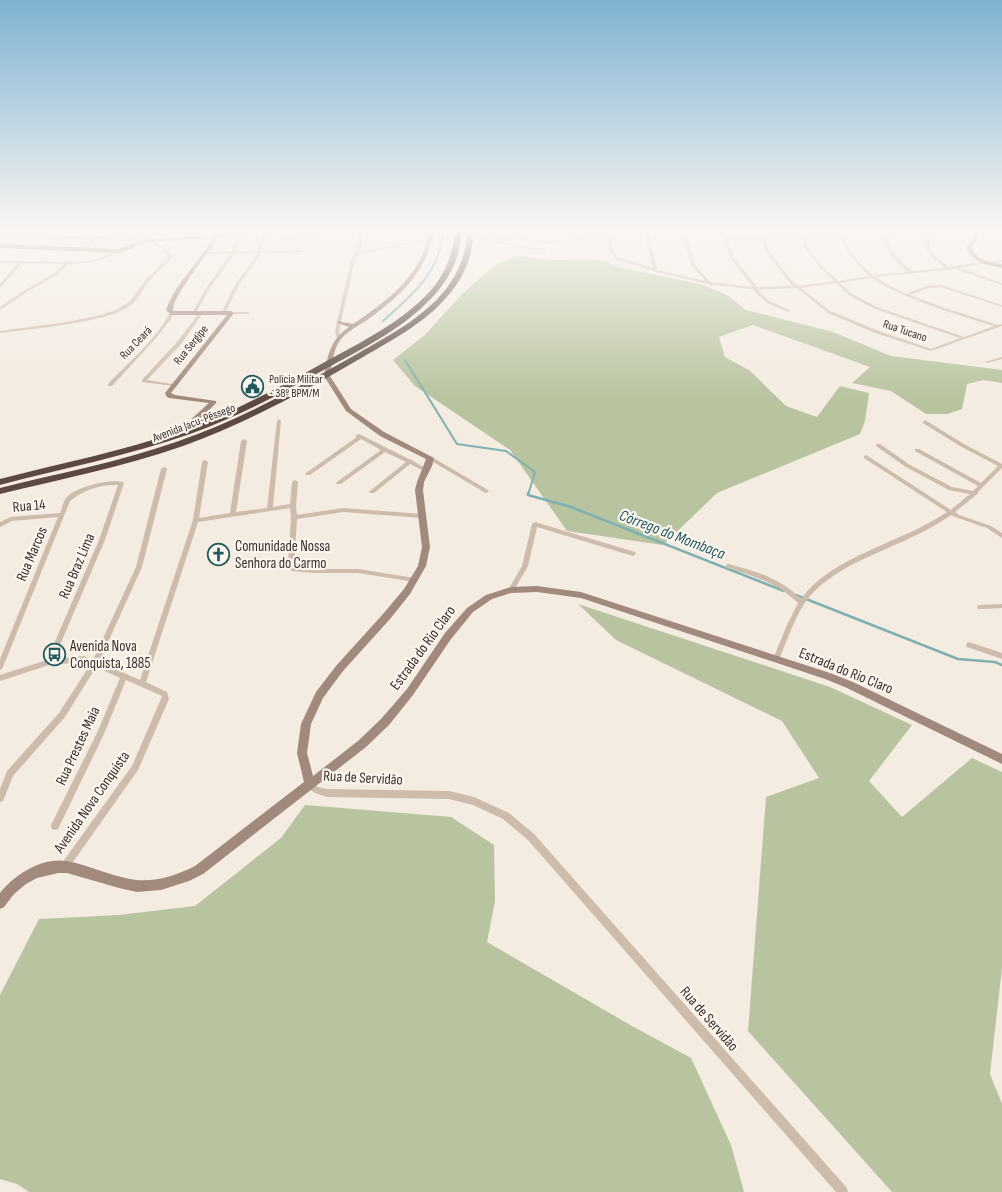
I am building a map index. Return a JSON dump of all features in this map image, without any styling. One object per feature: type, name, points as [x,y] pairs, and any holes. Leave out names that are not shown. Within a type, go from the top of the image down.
[{"type":"highway","name":"Avenida Jacu-Pêssego","points":[[0,482],[166,439],[264,399],[380,339],[416,308],[438,286]]},
{"type":"highway","name":"Avenida Jacu-Pêssego","points":[[0,492],[177,445],[256,413],[305,387],[427,311],[452,286]]},
{"type":"main road","points":[[183,286],[168,308],[171,313],[231,313]]},
{"type":"main road","points":[[404,286],[397,294],[339,338],[333,347],[327,376],[348,410],[382,434],[430,458]]},
{"type":"main road","name":"Rua Sergipe","points":[[170,388],[231,313]]},
{"type":"main road","points":[[339,322],[354,326]]},
{"type":"main road","points":[[166,439],[190,424],[214,402],[169,396],[170,388]]},
{"type":"main road","points":[[200,415],[208,419],[221,418]]},
{"type":"main road","name":"Rua de Servidão","points":[[310,785],[304,773],[302,745],[304,732],[314,707],[339,669],[402,599],[415,580],[426,556],[427,546],[419,486],[430,458]]},
{"type":"main road","name":"Estrada do Rio Claro","points":[[0,903],[9,890],[32,874],[64,866],[137,886],[158,886],[180,880],[199,870],[362,744],[385,722],[410,692],[448,636],[470,610],[489,597],[511,590],[538,589],[581,595],[776,659],[850,685],[1002,759]]},
{"type":"street","points":[[0,309],[35,286]]},
{"type":"street","points":[[0,332],[92,318],[125,307],[137,296],[144,286]]},
{"type":"street","points":[[170,388],[145,382],[144,380],[179,343],[198,313],[198,304],[210,286]]},
{"type":"street","points":[[223,313],[238,286]]},
{"type":"street","points":[[339,338],[337,331],[347,286]]},
{"type":"street","points":[[720,286],[755,288],[798,288],[813,286]]},
{"type":"street","name":"Rua Tucano","points":[[796,286],[829,312],[845,320],[932,350],[963,338]]},
{"type":"street","points":[[841,286],[851,295],[876,308],[963,338],[1000,326]]},
{"type":"street","points":[[889,286],[906,295],[1000,326]]},
{"type":"street","points":[[906,295],[928,287],[941,286],[1002,306]]},
{"type":"street","points":[[755,288],[768,302],[788,311]]},
{"type":"street","name":"Rua Ceará","points":[[110,385],[162,330],[171,318],[171,313]]},
{"type":"street","points":[[231,313],[248,313]]},
{"type":"street","points":[[987,362],[1002,358]]},
{"type":"street","points":[[270,510],[279,421]]},
{"type":"street","points":[[776,659],[802,603],[808,594],[826,578],[848,565],[927,528],[976,492],[1002,466],[962,445],[925,422]]},
{"type":"street","points":[[308,474],[360,436],[426,470]]},
{"type":"street","points":[[233,515],[244,441]]},
{"type":"street","points":[[878,445],[908,466],[951,489],[976,492]]},
{"type":"street","points":[[339,483],[385,449]]},
{"type":"street","points":[[917,450],[982,486]]},
{"type":"street","points":[[866,457],[957,516],[989,527],[1002,536]]},
{"type":"street","points":[[430,458],[486,491]]},
{"type":"street","points":[[142,683],[196,520],[205,462]]},
{"type":"street","points":[[372,492],[410,462]]},
{"type":"street","points":[[0,798],[10,774],[62,714],[96,663],[139,567],[164,469]]},
{"type":"street","name":"Rua Marcos","points":[[0,667],[68,500],[77,492],[116,482]]},
{"type":"street","name":"Rua Braz Lima","points":[[50,662],[102,540],[121,487],[120,483],[116,482]]},
{"type":"street","points":[[295,482],[292,506],[294,516],[291,565],[294,569],[313,571],[358,570],[415,580]]},
{"type":"street","points":[[196,520],[292,506]]},
{"type":"street","points":[[294,516],[342,510],[422,516]]},
{"type":"street","name":"Rua 14","points":[[0,525],[11,519],[62,515]]},
{"type":"street","points":[[511,590],[525,566],[535,524],[632,554]]},
{"type":"street","points":[[729,566],[785,586],[802,603]]},
{"type":"street","points":[[980,607],[1002,606]]},
{"type":"street","points":[[969,645],[1002,656]]},
{"type":"street","name":"Avenida Nova Conquista","points":[[0,678],[50,662],[84,659],[163,692],[166,696],[143,753],[124,785],[64,866]]},
{"type":"street","name":"Rua Prestes Maia","points":[[55,826],[100,734],[124,676]]},
{"type":"street","name":"Rua de Servidão","points":[[310,785],[316,790],[327,793],[449,794],[474,800],[506,816],[531,837],[843,1192]]},
{"type":"green space","points":[[472,286],[704,286],[727,295],[746,310],[833,332],[891,356],[1002,370],[1002,383],[984,380],[967,384],[962,409],[947,414],[926,414],[891,391],[852,383],[870,367],[753,325],[719,337],[725,357],[749,370],[786,406],[817,417],[840,386],[869,393],[865,421],[860,434],[717,493],[663,545],[567,531],[510,450],[415,386],[393,360],[425,335]]},
{"type":"green space","points":[[578,604],[830,687],[912,725],[869,781],[902,817],[972,758],[1002,772],[1002,968],[990,1074],[1002,1104],[1002,1192],[892,1192],[748,1031],[766,797],[819,778],[782,721],[616,640]]},
{"type":"green space","points":[[305,805],[451,817],[494,845],[495,901],[487,942],[691,1058],[731,1145],[744,1192],[29,1192],[17,1184],[0,1179],[0,995],[39,919],[119,915],[195,906],[281,838]]},
{"type":"waterway","points":[[383,321],[420,286]]},
{"type":"waterway","name":"Córrego do Mombaça","points":[[405,360],[457,444],[506,451],[535,472],[528,495]]},
{"type":"waterway","name":"Córrego do Mombaça","points":[[528,495],[571,507],[784,591]]},
{"type":"waterway","name":"Córrego do Mombaça","points":[[796,595],[958,659],[995,662],[1002,665]]},
{"type":"place","name":"Polícia Militar - 38º BPM/M","points":[[253,386]]},
{"type":"place","name":"Comunidade Nossa Senhora do Carmo","points":[[219,555]]},
{"type":"place","name":"Avenida Nova Conquista, 1885","points":[[54,655]]}]
